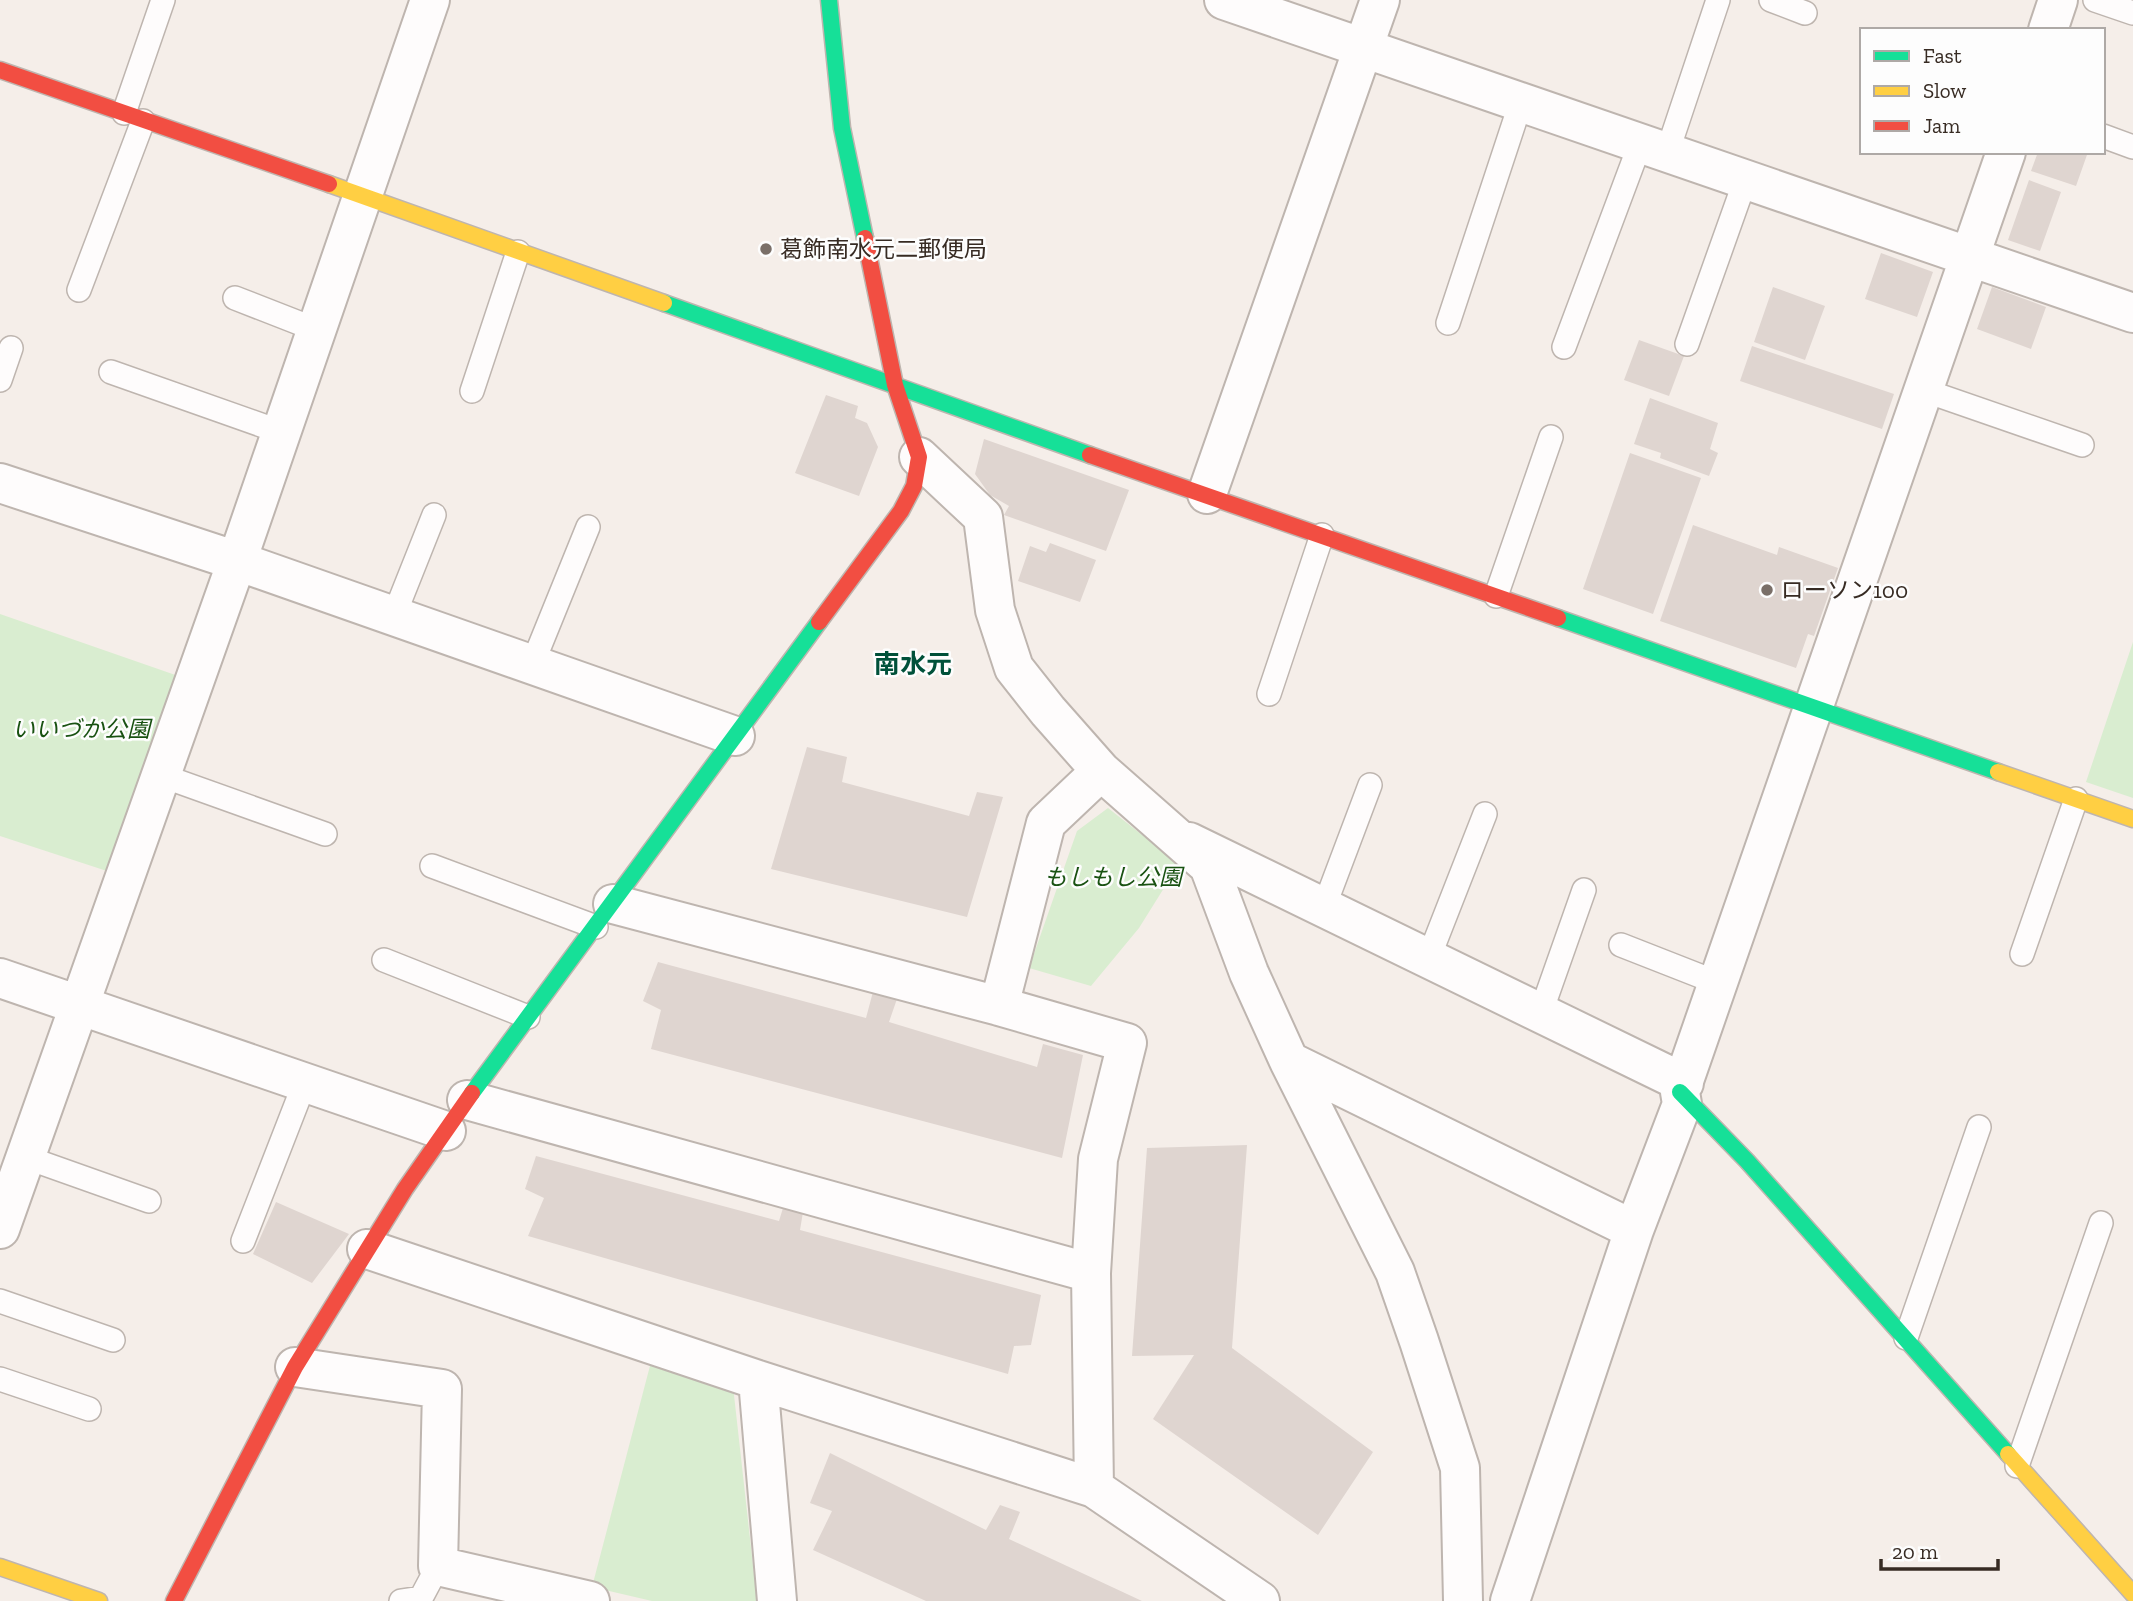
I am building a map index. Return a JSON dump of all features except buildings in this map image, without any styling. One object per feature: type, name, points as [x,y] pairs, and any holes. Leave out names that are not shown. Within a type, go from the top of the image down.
[{"type":"street","points":[[4,1206],[25,1157],[237,561],[430,0]]},
{"type":"street","points":[[174,1601],[295,1367],[405,1189],[467,1100],[901,511],[914,486],[919,457],[895,385],[842,128],[829,0]]},
{"type":"street","points":[[1224,0],[2133,313]]},
{"type":"street","points":[[1207,494],[1380,0]]},
{"type":"street","points":[[2049,28],[2059,0]]},
{"type":"street","points":[[0,70],[363,196],[946,405],[2133,819]]},
{"type":"street","points":[[1510,1601],[1634,1230],[1682,1104],[1682,1087],[2005,154]]},
{"type":"street","points":[[919,457],[983,517],[995,610],[1014,668],[1101,771],[1209,866],[1249,973],[1289,1061],[1395,1272],[1460,1468],[1463,1601]]},
{"type":"street","points":[[0,483],[237,561],[735,736]]},
{"type":"street","points":[[999,1006],[1046,823],[1101,771]]},
{"type":"street","points":[[1172,834],[1541,1012],[1682,1087],[2133,1594]]},
{"type":"street","points":[[604,916],[999,1006],[1127,1043],[1098,1158],[1091,1273],[1094,1488]]},
{"type":"street","points":[[0,978],[446,1131]]},
{"type":"street","points":[[1289,1061],[1634,1230]]},
{"type":"street","points":[[467,1100],[1091,1273]]},
{"type":"street","points":[[367,1249],[758,1380],[1094,1488],[1260,1601]]},
{"type":"street","points":[[295,1367],[442,1389],[438,1566],[479,1589],[590,1601]]},
{"type":"street","points":[[758,1380],[777,1601]]},
{"type":"street","points":[[0,1567],[99,1601]]},
{"type":"lane","points":[[79,290],[133,117],[163,0]]},
{"type":"lane","points":[[1564,346],[1717,0]]},
{"type":"lane","points":[[1772,0],[1805,13]]},
{"type":"lane","points":[[2095,0],[2133,13]]},
{"type":"lane","points":[[1448,323],[1521,102]]},
{"type":"lane","points":[[2105,137],[2133,147]]},
{"type":"lane","points":[[1687,344],[1745,181]]},
{"type":"lane","points":[[472,391],[519,252]]},
{"type":"lane","points":[[234,298],[317,330]]},
{"type":"lane","points":[[0,380],[11,348]]},
{"type":"lane","points":[[111,372],[281,432]]},
{"type":"lane","points":[[1923,390],[2082,445]]},
{"type":"lane","points":[[1496,596],[1551,437]]},
{"type":"lane","points":[[393,618],[434,515]]},
{"type":"lane","points":[[532,665],[588,527]]},
{"type":"lane","points":[[1269,694],[1322,535]]},
{"type":"lane","points":[[160,775],[325,834]]},
{"type":"lane","points":[[1324,907],[1370,785]]},
{"type":"lane","points":[[2022,954],[2076,799]]},
{"type":"lane","points":[[1429,957],[1485,814]]},
{"type":"lane","points":[[432,866],[604,916]]},
{"type":"lane","points":[[1541,1012],[1584,890]]},
{"type":"lane","points":[[1621,945],[1718,984]]},
{"type":"lane","points":[[384,960],[528,1017]]},
{"type":"lane","points":[[243,1241],[304,1082]]},
{"type":"lane","points":[[1906,1338],[1979,1127]]},
{"type":"lane","points":[[25,1157],[149,1201]]},
{"type":"lane","points":[[2017,1466],[2101,1223]]},
{"type":"lane","points":[[0,1301],[113,1340]]},
{"type":"lane","points":[[0,1379],[89,1409]]},
{"type":"lane","points":[[401,1601],[421,1598],[438,1566]]},
{"type":"green space","name":"いいづか公園","points":[[0,614],[184,678],[116,874],[0,836]]},
{"type":"green space","points":[[2133,642],[2133,798],[2086,782]]},
{"type":"green space","name":"もしもし公園","points":[[1108,808],[1179,864],[1139,928],[1091,986],[1029,968],[1077,831]]},
{"type":"green space","points":[[651,1362],[733,1386],[757,1601],[652,1601],[592,1587]]},
{"type":"traffic: fast","points":[[829,0],[842,128],[865,238]]},
{"type":"traffic: fast","points":[[664,303],[1090,455]]},
{"type":"traffic: fast","points":[[1558,618],[1998,772]]},
{"type":"traffic: fast","points":[[472,1093],[819,622]]},
{"type":"traffic: fast","points":[[1680,1092],[1747,1161],[2008,1454]]},
{"type":"traffic: slow","points":[[329,184],[664,303]]},
{"type":"traffic: slow","points":[[1998,772],[2133,819]]},
{"type":"traffic: slow","points":[[2008,1454],[2133,1594]]},
{"type":"traffic: slow","points":[[0,1567],[99,1601]]},
{"type":"traffic: jam","points":[[0,70],[329,184]]},
{"type":"traffic: jam","points":[[819,622],[901,511],[914,486],[919,457],[895,385],[865,238]]},
{"type":"traffic: jam","points":[[1090,455],[1558,618]]},
{"type":"traffic: jam","points":[[174,1601],[295,1367],[405,1189],[472,1093]]},
{"type":"place","name":"葛飾南水元二郵便局","points":[[766,249]]},
{"type":"place","name":"ローソン100","points":[[1767,590]]},
{"type":"district","name":"南水元","points":[[913,664]]}]
